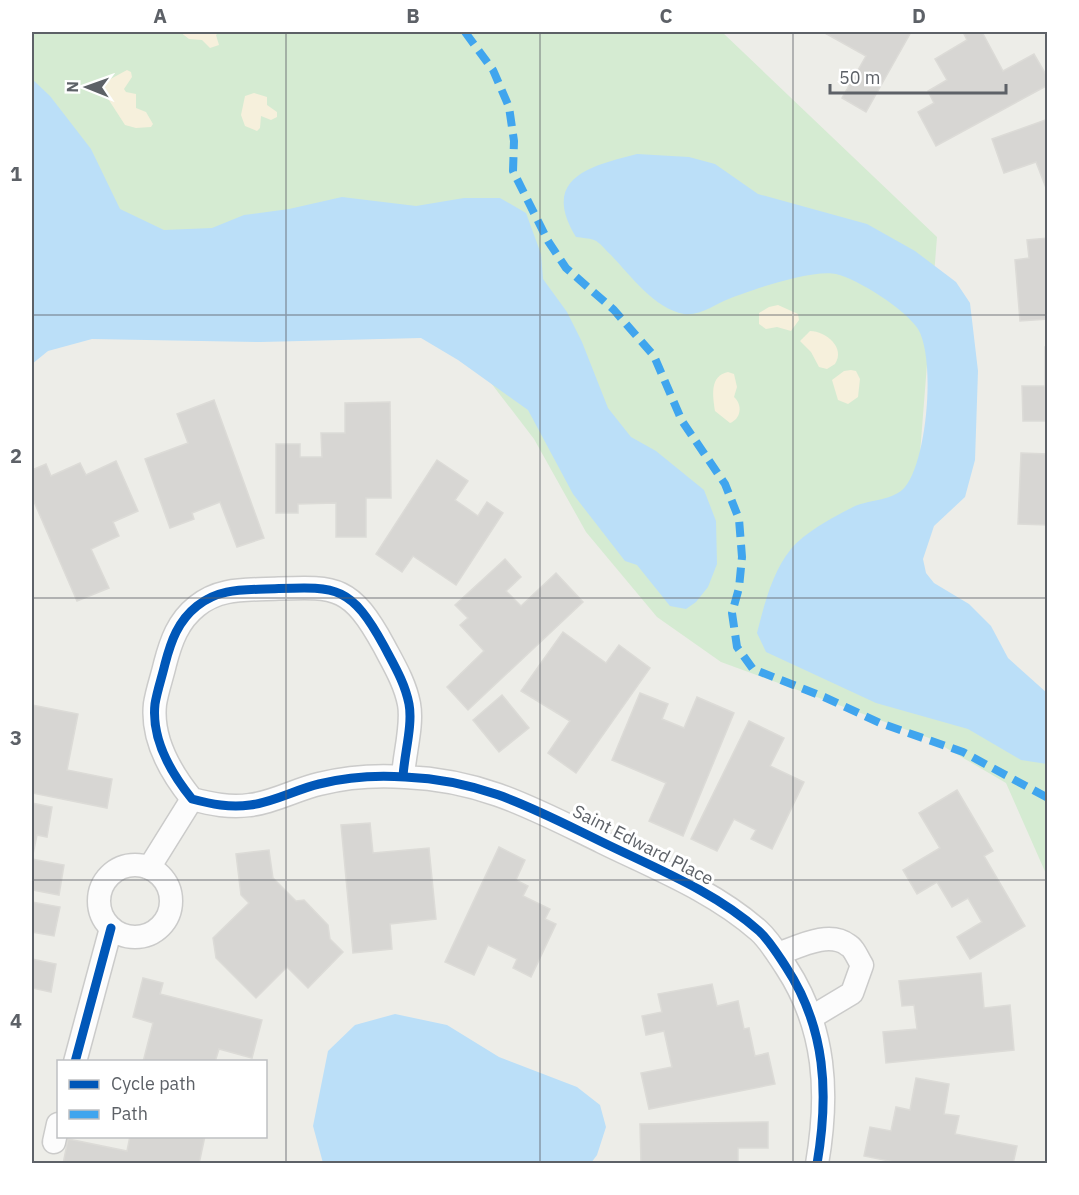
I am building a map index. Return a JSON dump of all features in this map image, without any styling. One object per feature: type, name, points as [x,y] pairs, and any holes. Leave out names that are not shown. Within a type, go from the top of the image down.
[{"type":"street","points":[[149,868],[192,800],[174,777],[163,752],[156,726],[155,704],[171,640],[181,622],[197,606],[214,595],[230,590],[320,587],[336,591],[353,601],[367,615],[404,684],[410,707],[403,777]]},
{"type":"street","name":"Saint Edward Place","points":[[192,800],[223,806],[252,805],[321,784],[361,778],[403,777],[469,785],[512,798],[700,890],[760,931],[796,982],[812,1017],[821,1054],[825,1093],[817,1164]]},
{"type":"street","points":[[125,867],[149,868],[165,882],[170,892],[171,903],[164,924],[155,931],[134,937],[111,928],[100,906],[100,893],[105,882],[125,867]]},
{"type":"street","points":[[76,1060],[111,928]]},
{"type":"street","points":[[778,954],[832,938],[849,945],[862,965],[852,993],[812,1017]]},
{"type":"green space","points":[[32,32],[722,32],[937,237],[910,559],[1047,720],[1047,876],[1006,783],[929,738],[721,662],[657,617],[586,532],[534,439],[412,280],[228,271],[32,187]]},
{"type":"sand","points":[[180,32],[219,32],[216,35],[219,45],[210,48],[202,40],[189,39]]},
{"type":"sand","points":[[127,70],[131,72],[132,77],[124,89],[126,92],[136,94],[136,108],[146,112],[153,124],[151,127],[136,128],[125,125],[105,94],[105,82]]},
{"type":"sand","points":[[254,93],[267,97],[267,105],[277,112],[277,117],[271,120],[261,116],[260,128],[257,131],[245,126],[241,115],[245,96]]},
{"type":"sand","points":[[778,305],[798,314],[799,320],[791,331],[777,327],[766,329],[759,324],[759,313]]},
{"type":"sand","points":[[810,331],[828,337],[836,347],[838,358],[835,364],[827,369],[819,367],[811,352],[800,341]]},
{"type":"sand","points":[[844,371],[856,371],[860,379],[858,397],[848,404],[838,400],[832,380]]},
{"type":"sand","points":[[728,372],[734,374],[737,387],[734,397],[740,408],[737,418],[730,423],[715,411],[713,393],[715,382],[722,374]]},
{"type":"water","points":[[32,79],[50,96],[91,149],[120,209],[164,230],[212,228],[244,215],[289,209],[342,197],[416,206],[464,198],[500,198],[526,213],[541,254],[543,279],[567,312],[582,342],[608,408],[631,437],[656,451],[704,490],[716,521],[717,564],[708,587],[696,602],[686,609],[670,606],[637,565],[625,561],[573,494],[528,410],[458,360],[421,338],[261,342],[92,339],[48,351],[32,364]]},
{"type":"water","points":[[637,154],[689,157],[715,164],[758,194],[867,224],[915,251],[956,282],[970,303],[978,371],[975,460],[965,497],[934,526],[923,559],[926,573],[934,583],[969,604],[991,626],[1008,658],[1047,693],[1047,764],[1021,760],[968,729],[876,703],[766,652],[757,633],[774,579],[791,549],[812,531],[847,510],[895,495],[905,487],[913,474],[919,456],[927,410],[928,385],[924,343],[912,321],[893,305],[856,282],[836,274],[813,274],[784,281],[741,294],[696,313],[684,314],[663,305],[644,290],[598,243],[592,239],[576,237],[566,217],[564,201],[567,188],[575,178],[603,164]]},
{"type":"water","points":[[395,1014],[447,1025],[499,1057],[577,1087],[600,1105],[606,1127],[597,1155],[591,1163],[323,1163],[313,1126],[328,1051],[355,1025]]},
{"type":"building","points":[[823,32],[911,32],[866,112],[842,98],[866,56]]},
{"type":"building","points":[[963,32],[982,32],[1003,71],[1034,54],[1048,78],[1048,85],[936,146],[918,112],[934,103],[928,91],[947,80],[935,59],[967,40]]},
{"type":"building","points":[[1048,119],[1048,193],[1036,162],[1004,173],[992,139]]},
{"type":"building","points":[[1048,238],[1048,319],[1020,321],[1015,260],[1029,258],[1027,240]]},
{"type":"building","points":[[1045,347],[1048,347],[1048,421],[1023,421],[1022,386],[1045,386]]},
{"type":"building","points":[[214,400],[264,538],[237,547],[220,502],[192,513],[194,519],[170,528],[145,459],[188,443],[177,414]]},
{"type":"building","points":[[390,402],[391,498],[366,498],[366,537],[336,537],[336,503],[298,504],[298,513],[276,513],[276,444],[300,444],[300,457],[322,457],[321,433],[345,433],[345,403]]},
{"type":"building","points":[[1021,453],[1048,454],[1048,525],[1018,524]]},
{"type":"building","points":[[437,460],[468,481],[455,500],[478,516],[487,502],[503,513],[456,585],[413,556],[402,572],[376,554]]},
{"type":"building","points":[[116,461],[138,511],[113,522],[119,536],[91,549],[109,588],[77,601],[32,497],[32,470],[46,464],[51,476],[80,463],[86,475]]},
{"type":"building","points":[[505,559],[521,577],[506,591],[521,606],[556,573],[583,602],[468,710],[447,687],[484,651],[460,625],[468,618],[455,605]]},
{"type":"building","points":[[563,632],[606,663],[619,645],[650,668],[576,773],[548,753],[570,721],[521,691]]},
{"type":"building","points":[[640,693],[668,704],[662,719],[684,728],[697,697],[734,713],[683,836],[649,821],[666,783],[612,760]]},
{"type":"building","points":[[502,695],[529,728],[499,752],[473,720]]},
{"type":"building","points":[[32,705],[78,714],[67,770],[112,779],[107,808],[32,793]]},
{"type":"building","points":[[749,721],[784,738],[770,766],[804,782],[772,849],[751,839],[756,830],[734,819],[717,851],[691,839]]},
{"type":"building","points":[[957,790],[993,851],[984,856],[1025,926],[970,959],[957,937],[982,922],[968,898],[952,907],[937,882],[917,894],[903,870],[940,848],[919,813]]},
{"type":"building","points":[[32,803],[52,807],[47,837],[37,835],[32,859]]},
{"type":"building","points":[[370,823],[373,853],[429,848],[436,919],[390,924],[392,949],[353,953],[341,825]]},
{"type":"building","points":[[499,847],[525,860],[516,880],[528,886],[523,896],[550,909],[545,919],[556,924],[531,977],[513,968],[517,959],[488,945],[474,975],[445,962]]},
{"type":"building","points":[[269,850],[273,878],[296,901],[304,900],[328,925],[330,939],[343,952],[308,988],[287,967],[256,998],[216,958],[213,938],[249,903],[241,895],[236,854]]},
{"type":"building","points":[[32,859],[64,865],[59,895],[32,890]]},
{"type":"building","points":[[32,902],[60,907],[54,936],[32,932]]},
{"type":"building","points":[[32,959],[56,964],[51,992],[32,988]]},
{"type":"building","points":[[981,973],[984,1008],[1010,1005],[1014,1050],[886,1063],[883,1032],[917,1029],[914,1005],[902,1006],[899,981]]},
{"type":"building","points":[[143,978],[163,983],[160,994],[262,1020],[252,1058],[219,1049],[216,1060],[144,1060],[153,1023],[133,1017]]},
{"type":"building","points":[[712,984],[717,1006],[738,1001],[744,1029],[749,1028],[755,1056],[768,1053],[775,1084],[649,1109],[641,1073],[672,1067],[664,1031],[646,1035],[642,1016],[662,1012],[658,994]]},
{"type":"building","points":[[916,1078],[949,1084],[944,1114],[959,1116],[955,1134],[1017,1146],[1013,1164],[904,1164],[864,1156],[870,1127],[891,1131],[896,1107],[910,1110]]},
{"type":"building","points":[[768,1122],[768,1148],[738,1148],[738,1164],[641,1164],[640,1124]]},
{"type":"building","points":[[130,1138],[205,1138],[199,1164],[63,1164],[68,1139],[127,1151]]},
{"type":"marked path","points":[[465,32],[493,70],[509,107],[514,141],[513,171],[548,241],[566,268],[614,310],[654,356],[682,421],[725,484],[739,519],[742,557],[739,588],[732,613],[737,647],[753,669],[824,697],[880,723],[963,752],[1048,798]]},
{"type":"cycle path","points":[[403,777],[404,768],[409,731],[410,721],[407,696],[402,681],[372,625],[349,599],[324,589],[239,590],[221,593],[205,600],[185,618],[176,632],[167,656],[155,704],[155,717],[159,743],[164,755],[192,799],[221,805],[250,805],[267,802],[319,784],[373,776],[433,779],[459,784],[507,798],[663,871],[704,892],[759,931],[774,948],[799,990],[817,1038],[823,1087],[821,1138],[817,1164]]},
{"type":"cycle path","points":[[76,1060],[111,928]]}]
